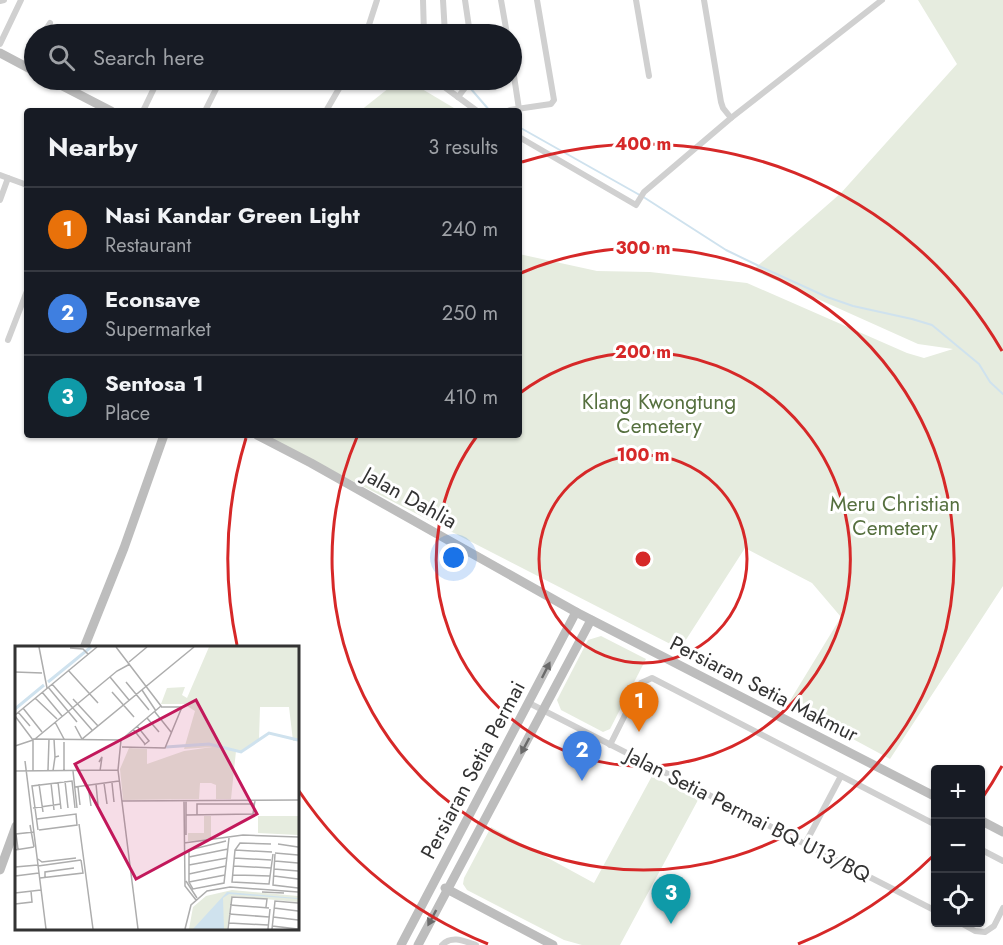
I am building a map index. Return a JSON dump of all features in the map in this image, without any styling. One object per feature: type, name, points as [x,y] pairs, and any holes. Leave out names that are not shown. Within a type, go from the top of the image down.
[{"type":"street","points":[[0,44],[21,0]]},
{"type":"street","points":[[369,24],[376,0]]},
{"type":"street","points":[[423,0],[424,24]]},
{"type":"street","points":[[443,0],[444,24]]},
{"type":"street","points":[[465,0],[469,24]]},
{"type":"street","points":[[501,0],[505,24]]},
{"type":"street","points":[[522,109],[551,104],[554,100],[537,0]]},
{"type":"street","points":[[636,0],[649,76]]},
{"type":"street","points":[[704,0],[721,102],[731,118]]},
{"type":"street","points":[[522,139],[636,205],[644,192],[731,118],[882,0]]},
{"type":"street","points":[[0,53],[24,66]]},
{"type":"street","points":[[70,90],[105,108]]},
{"type":"street","points":[[144,108],[153,90]]},
{"type":"street","points":[[207,108],[216,90]]},
{"type":"street","points":[[328,108],[338,90]]},
{"type":"street","points":[[449,90],[473,108]]},
{"type":"street","points":[[458,97],[463,90]]},
{"type":"street","points":[[516,90],[519,108]]},
{"type":"street","points":[[0,175],[24,184]]},
{"type":"street","points":[[0,200],[8,178]]},
{"type":"street","points":[[8,340],[24,299]]},
{"type":"street","points":[[85,646],[124,548],[163,438]]},
{"type":"street","name":"Jalan Dahlia","points":[[263,438],[576,612]]},
{"type":"street","name":"Persiaran Setia Makmur","points":[[576,612],[931,794]]},
{"type":"street","name":"Persiaran Setia Permai","points":[[401,945],[576,612]]},
{"type":"street","name":"Persiaran Setia Permai","points":[[418,945],[591,620]]},
{"type":"street","points":[[610,745],[641,683],[652,678],[931,822]]},
{"type":"street","name":"Jalan Setia Permai BQ U13/BQ","points":[[529,703],[931,907]]},
{"type":"street","points":[[805,844],[841,776]]},
{"type":"street","points":[[985,822],[1003,832]]},
{"type":"street","points":[[0,870],[15,829]]},
{"type":"street","points":[[985,851],[1003,861]]},
{"type":"street","points":[[435,882],[553,945]]},
{"type":"street","points":[[968,927],[975,931],[986,932],[994,926],[1003,908]]},
{"type":"street","points":[[442,945],[456,939],[476,945]]},
{"type":"green space","points":[[918,0],[1003,0],[1003,586],[890,759],[788,704],[841,617],[812,583],[745,548],[680,649],[269,438],[522,438],[522,255],[597,271],[650,272],[747,283],[907,353],[924,358],[953,349],[918,344],[753,270],[841,193],[957,64]]},
{"type":"green space","points":[[386,90],[424,90],[454,108],[364,108]]},
{"type":"green space","points":[[601,636],[646,659],[610,729],[603,732],[561,710],[557,700],[588,640]]},
{"type":"green space","points":[[652,776],[698,800],[620,945],[582,945],[564,940],[467,890],[463,884],[491,827],[594,883]]},
{"type":"waterway","points":[[472,90],[487,108]]},
{"type":"waterway","points":[[522,129],[645,198],[726,250],[761,267],[827,297],[853,306],[932,325],[979,364],[990,382],[1003,394]]},
{"type":"place","name":"Nasi Kandar Green Light","points":[[639,732]]},
{"type":"place","name":"Econsave","points":[[582,781]]},
{"type":"place","name":"Sentosa 1","points":[[671,924]]},
{"type":"park label","name":"Klang Kwongtung Cemetery","points":[[659,414]]},
{"type":"park label","name":"Meru Christian Cemetery","points":[[895,516]]}]
